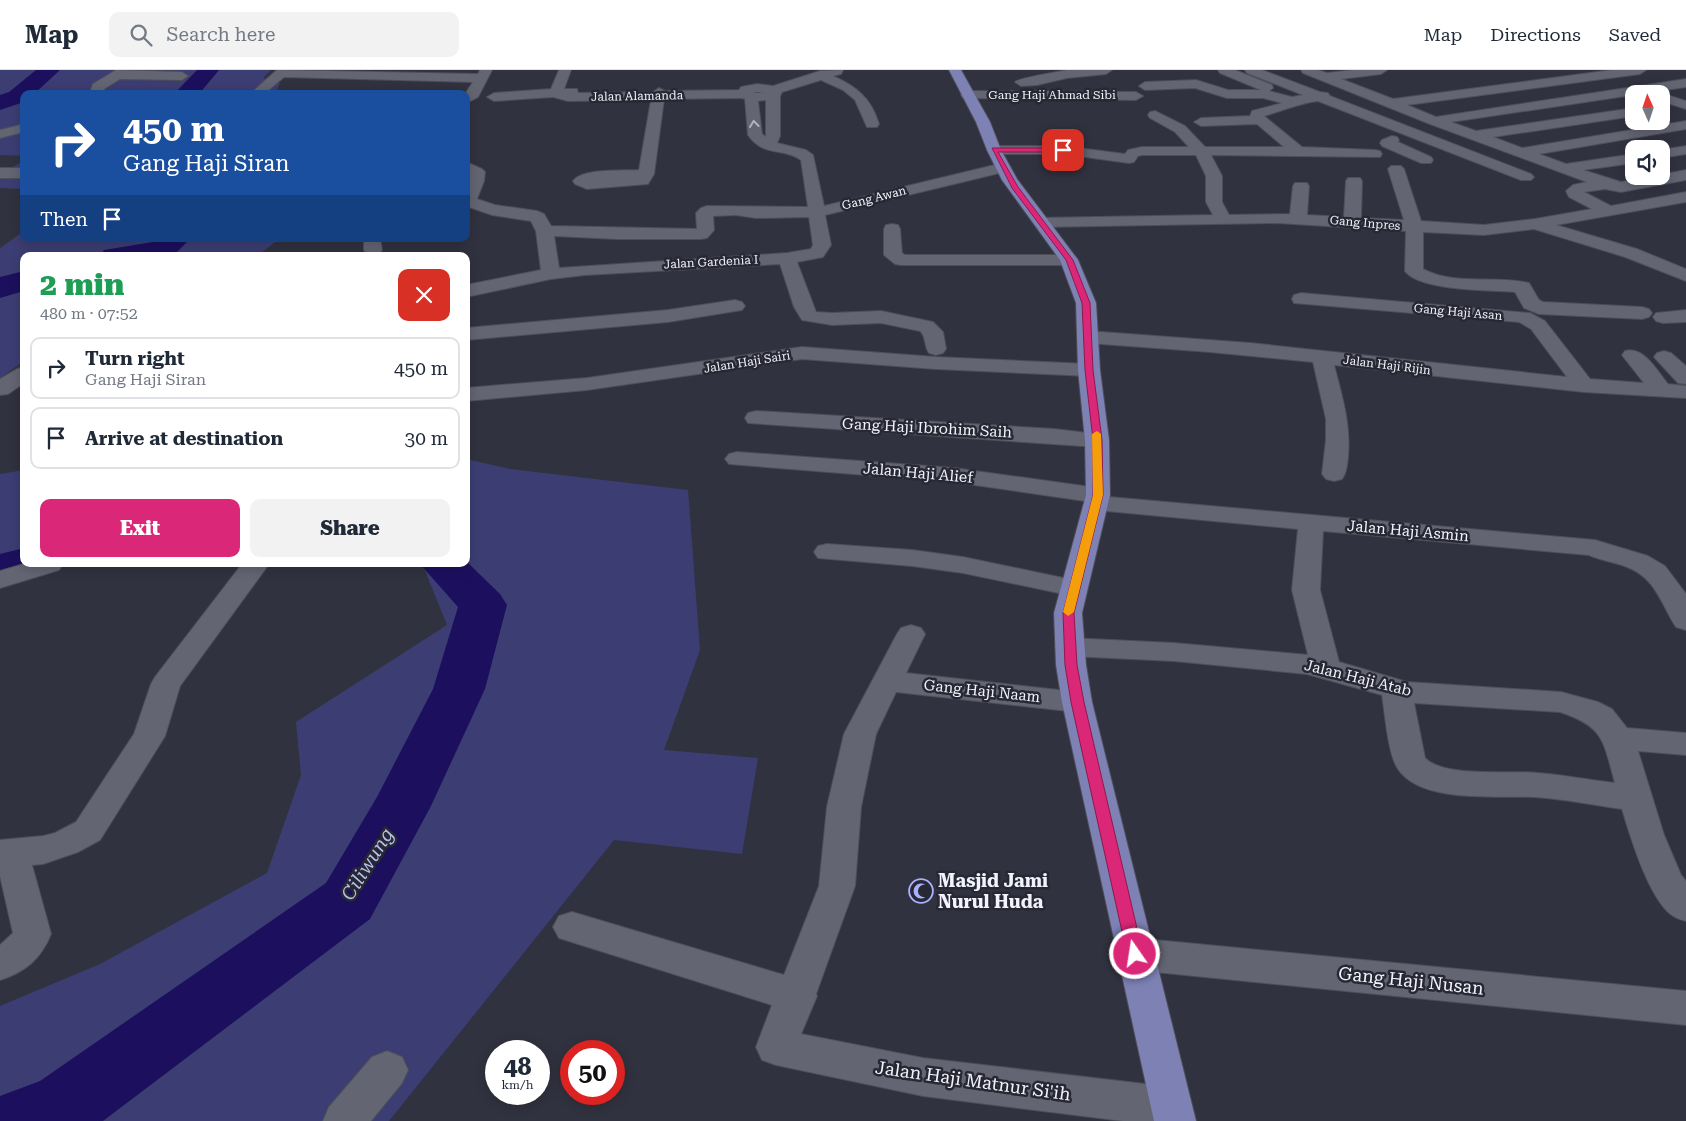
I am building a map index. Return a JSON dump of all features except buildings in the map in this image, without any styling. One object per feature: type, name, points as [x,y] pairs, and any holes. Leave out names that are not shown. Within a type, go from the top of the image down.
[{"type":"main road","points":[[964,84],[999,159],[1015,188],[1069,260],[1086,303],[1089,370],[1098,440],[1097,499],[1068,613],[1069,647],[1077,702],[1173,1114]]},
{"type":"street","points":[[550,94],[565,70]]},
{"type":"street","name":"Jalan Alamanda","points":[[494,97],[550,94],[549,99],[561,101],[580,91],[658,94],[774,92],[820,75],[841,70]]},
{"type":"street","points":[[1008,82],[1030,82],[1067,74],[1106,70]]},
{"type":"street","points":[[1224,70],[1296,101]]},
{"type":"street","points":[[1251,70],[1526,177]]},
{"type":"street","points":[[1307,70],[1435,121],[1607,184],[1621,187],[1686,175]]},
{"type":"street","points":[[1324,77],[1381,70]]},
{"type":"street","points":[[1572,70],[1625,86]]},
{"type":"street","points":[[1391,104],[1640,70]]},
{"type":"street","points":[[97,90],[98,87],[123,71],[182,76]]},
{"type":"street","points":[[261,90],[284,71],[483,74],[473,94],[470,96]]},
{"type":"street","points":[[820,75],[847,88],[861,98],[869,112],[872,124]]},
{"type":"street","points":[[1670,86],[1686,83]]},
{"type":"street","name":"Gang Haji Ahmad Sibi","points":[[964,84],[1140,91],[1196,84],[1227,94],[1270,95],[1296,101]]},
{"type":"street","points":[[1298,151],[1257,117],[1260,112],[1318,96],[1360,91]]},
{"type":"street","points":[[747,93],[755,135],[768,146],[773,136],[774,92]]},
{"type":"street","points":[[646,174],[658,94]]},
{"type":"street","points":[[1435,121],[1625,95]]},
{"type":"street","points":[[1670,100],[1685,105]]},
{"type":"street","points":[[1670,107],[1685,105]]},
{"type":"street","points":[[1426,160],[1386,143],[1421,137],[1471,134],[1625,113]]},
{"type":"street","points":[[1155,115],[1180,129],[1201,151],[1214,176],[1214,202],[1224,220]]},
{"type":"street","points":[[1201,122],[1260,120]]},
{"type":"street","points":[[1523,152],[1686,125]]},
{"type":"street","points":[[0,134],[20,129]]},
{"type":"street","points":[[0,139],[20,140]]},
{"type":"street","name":"Jalan Gardenia I","points":[[470,291],[551,274],[594,269],[808,256],[821,249],[818,212],[808,158],[806,155],[794,151],[768,146]]},
{"type":"street","name":"Gang Awan","points":[[545,231],[695,235],[705,233],[705,212],[818,212],[959,177],[999,159],[1063,150],[1129,159],[1136,151],[1201,151]]},
{"type":"street","points":[[1670,153],[1686,150]]},
{"type":"street","points":[[1201,151],[1350,151],[1375,154]]},
{"type":"street","points":[[1567,169],[1625,159]]},
{"type":"street","points":[[470,168],[477,172],[476,181],[470,194]]},
{"type":"street","points":[[1396,169],[1415,227],[1414,271],[1425,277],[1522,287],[1531,304],[1539,308],[1642,313]]},
{"type":"street","points":[[0,173],[20,173]]},
{"type":"street","points":[[1352,222],[1354,181]]},
{"type":"street","points":[[1607,184],[1579,188],[1574,191],[1575,194],[1609,211]]},
{"type":"street","points":[[1298,218],[1301,186]]},
{"type":"street","name":"Gang Inpres","points":[[1042,222],[1298,218],[1484,230],[1534,224],[1686,197]]},
{"type":"street","points":[[470,201],[492,210],[535,217],[540,220],[545,231],[551,274]]},
{"type":"street","points":[[1534,224],[1631,253],[1686,276]]},
{"type":"street","points":[[892,229],[893,255],[901,260],[1069,260]]},
{"type":"street","points":[[680,264],[681,244]]},
{"type":"street","points":[[787,258],[804,306],[810,316],[832,319],[881,317],[926,326],[933,332],[936,349]]},
{"type":"street","name":"Gang Haji Asan","points":[[1300,298],[1523,317],[1538,325],[1584,386]]},
{"type":"street","points":[[470,334],[660,317],[735,306]]},
{"type":"street","points":[[1663,316],[1686,316]]},
{"type":"street","name":"Jalan Haji Rijin","points":[[1088,337],[1202,344],[1584,386],[1679,391]]},
{"type":"street","name":"Jalan Haji Sairi","points":[[470,395],[587,384],[802,354],[936,364],[1089,370]]},
{"type":"street","points":[[1632,355],[1679,391]]},
{"type":"street","points":[[1322,357],[1337,419],[1338,440],[1334,474]]},
{"type":"street","points":[[1664,357],[1679,391]]},
{"type":"street","points":[[0,389],[20,376]]},
{"type":"street","name":"Gang Haji Ibrohim Saih","points":[[756,418],[1098,440]]},
{"type":"street","name":"Jalan Haji Alief","points":[[736,459],[954,475],[1097,499]]},
{"type":"street","name":"Jalan Haji Asmin","points":[[1097,499],[1311,522],[1595,548],[1611,556],[1637,561],[1656,571],[1686,622]]},
{"type":"street","points":[[1311,522],[1306,590],[1326,668]]},
{"type":"street","points":[[827,552],[912,558],[963,565],[1073,588]]},
{"type":"street","points":[[0,580],[41,567]]},
{"type":"street","points":[[0,964],[20,952],[30,940],[32,934],[6,854],[43,850],[66,843],[88,831],[149,736],[166,684],[254,567]]},
{"type":"street","points":[[572,927],[797,996],[837,886],[844,807],[860,734],[911,634]]},
{"type":"street","name":"Jalan Haji Atab","points":[[1069,647],[1174,652],[1266,660],[1326,668],[1405,692],[1562,702],[1587,710],[1601,717],[1618,738]]},
{"type":"street","name":"Gang Haji Naam","points":[[886,680],[1077,702]]},
{"type":"street","points":[[1396,689],[1410,762],[1419,772],[1435,779],[1467,783],[1537,785],[1636,798]]},
{"type":"street","points":[[1686,744],[1618,738],[1647,835],[1666,883],[1686,906]]},
{"type":"street","name":"Gang Haji Nusan","points":[[1135,954],[1686,1008]]},
{"type":"street","name":"Jalan Haji Matnur Si'ih","points":[[797,996],[776,1047],[923,1077],[1173,1114]]},
{"type":"street","points":[[344,1121],[387,1070]]},
{"type":"shaded area","points":[[0,70],[271,70],[263,78],[280,83],[277,90],[20,90],[20,156],[0,155]]},
{"type":"shaded area","points":[[20,163],[20,189],[0,188],[0,173]]},
{"type":"shaded area","points":[[20,234],[20,242],[275,242],[262,252],[20,252],[20,364],[0,378],[0,248]]},
{"type":"shaded area","points":[[470,460],[510,469],[688,490],[700,650],[664,750],[758,758],[742,854],[614,840],[389,1121],[0,1121],[0,1006],[100,964],[267,873],[301,775],[296,722],[447,625],[423,567],[470,567]]},
{"type":"shaded area","points":[[20,471],[20,567],[30,567],[0,576],[0,474]]},
{"type":"waterway","name":"Ciliwung","points":[[25,90],[49,70]]},
{"type":"waterway","name":"Ciliwung","points":[[190,90],[208,70]]},
{"type":"waterway","name":"Ciliwung","points":[[0,103],[20,94]]},
{"type":"waterway","name":"Ciliwung","points":[[146,252],[162,250],[171,242]]},
{"type":"waterway","name":"Ciliwung","points":[[0,288],[20,281]]},
{"type":"waterway","name":"Ciliwung","points":[[0,568],[20,563]]},
{"type":"waterway","name":"Ciliwung","points":[[26,1121],[61,1109],[348,901],[402,806],[459,689],[483,605],[446,567]]},
{"type":"slow traffic","points":[[1068,612],[1098,495],[1097,434]]},
{"type":"place","name":"Masjid Jami Nurul Huda","points":[[921,891]]},
{"type":"route","points":[[1063,150],[994,150],[1015,188],[1062,248],[1080,284],[1086,303],[1089,370],[1098,440],[1098,495],[1068,613],[1069,647],[1077,702],[1135,954]]}]
